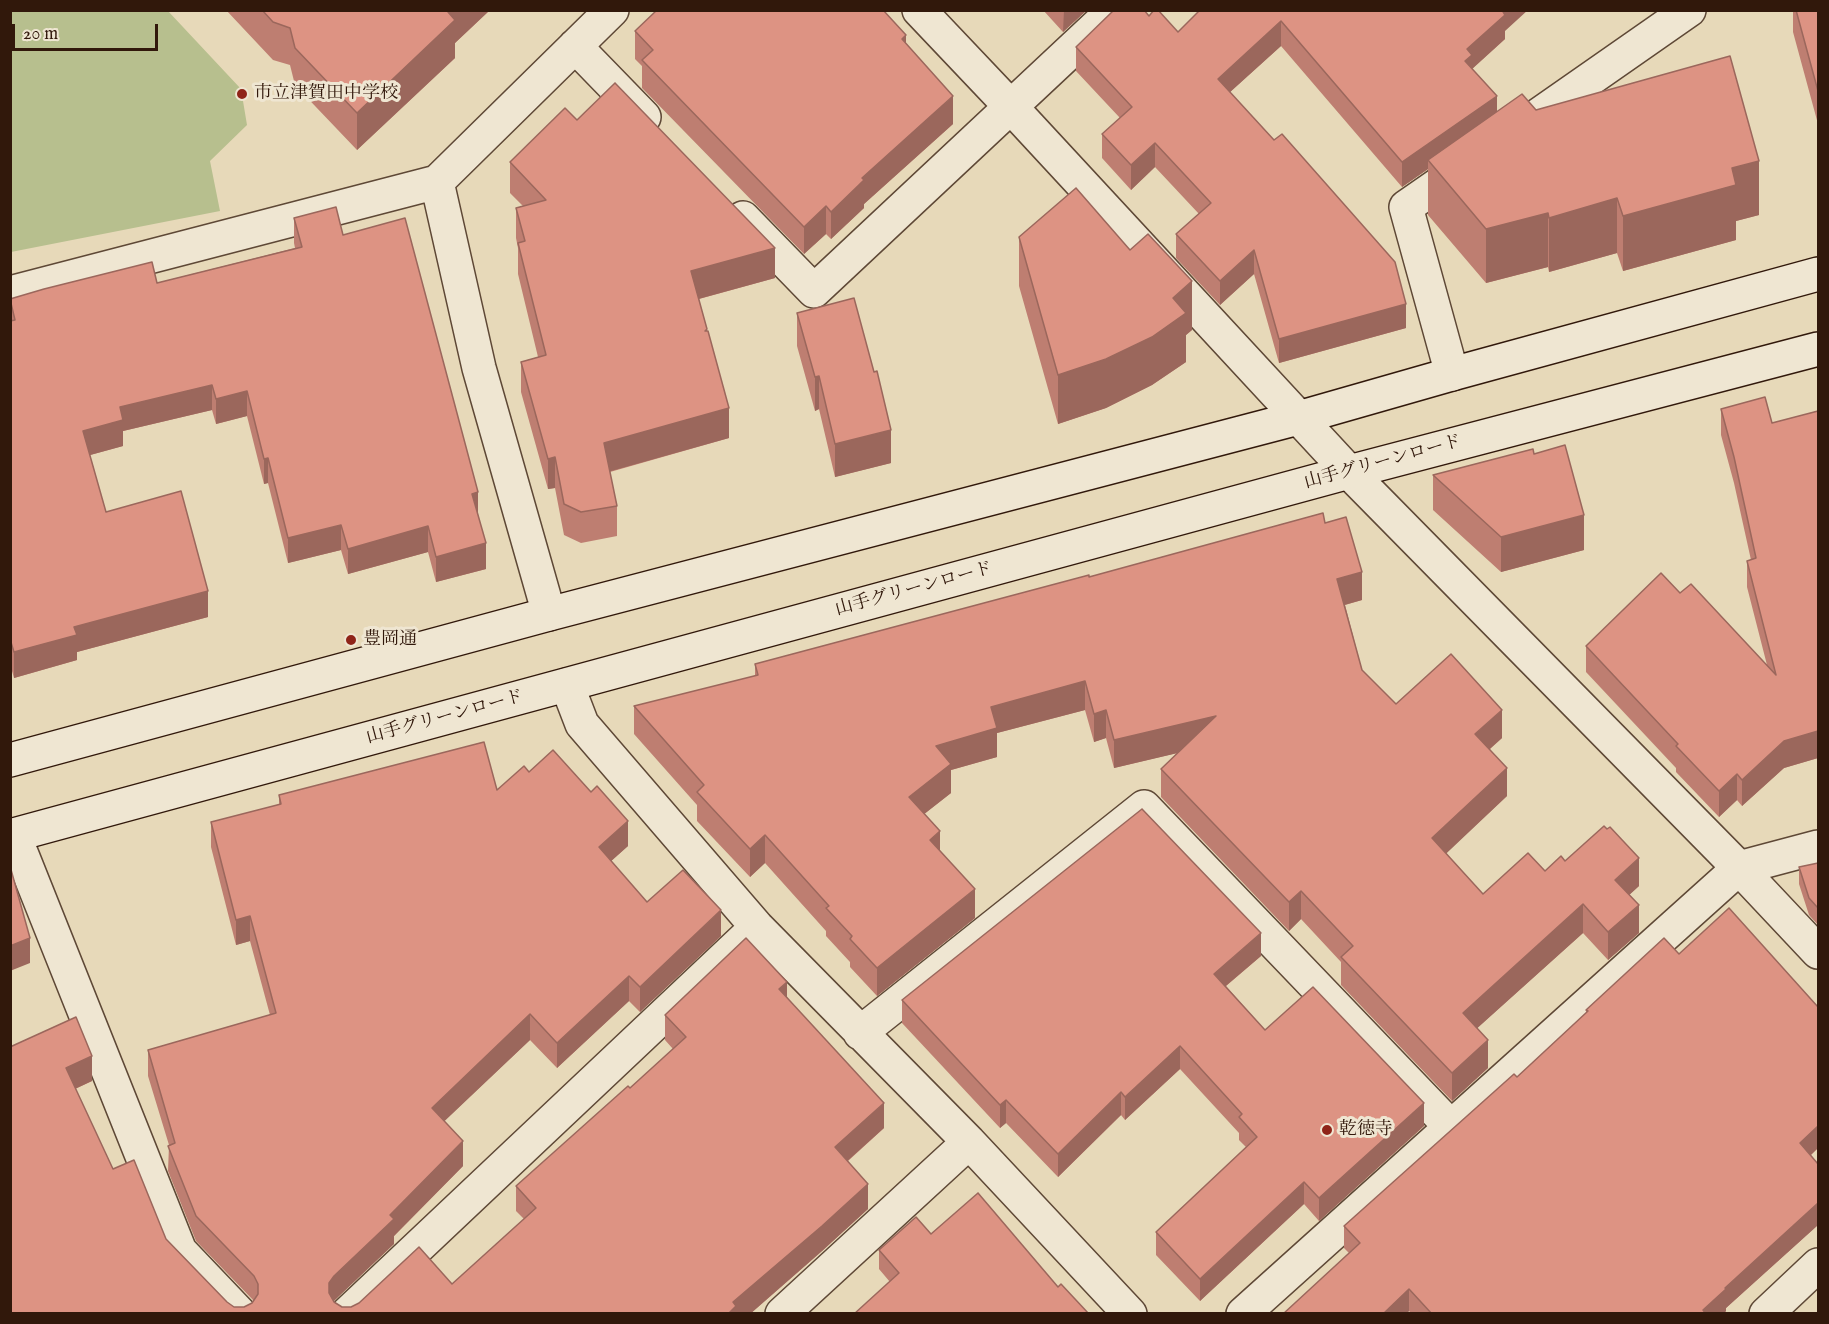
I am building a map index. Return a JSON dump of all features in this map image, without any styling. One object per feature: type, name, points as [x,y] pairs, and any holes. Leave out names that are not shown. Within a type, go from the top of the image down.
[{"type":"street","points":[[10,293],[437,182],[612,10]]},
{"type":"street","points":[[919,10],[1298,418],[1740,868],[1818,952]]},
{"type":"street","points":[[723,198],[814,291],[1114,10]]},
{"type":"street","points":[[1452,374],[1406,207],[1689,10]]},
{"type":"street","points":[[575,46],[666,139]]},
{"type":"street","points":[[437,182],[479,368],[549,614]]},
{"type":"street","points":[[10,760],[549,614],[1298,418],[1818,274]]},
{"type":"street","name":"山手グリーンロード","points":[[12,836],[1349,471],[1818,349]]},
{"type":"street","points":[[567,685],[582,724],[757,927],[969,1142],[1130,1314]]},
{"type":"street","points":[[860,1033],[1144,807],[1450,1127]]},
{"type":"street","points":[[12,836],[180,1251],[240,1314]]},
{"type":"street","points":[[1243,1314],[1740,868],[1818,847]]},
{"type":"street","points":[[347,1314],[757,927]]},
{"type":"street","points":[[782,1314],[969,1142]]},
{"type":"street","points":[[1766,1314],[1818,1265]]},
{"type":"green space","points":[[11,10],[168,11],[241,89],[247,125],[210,161],[220,211],[11,252]]},
{"type":"building","points":[[262,10],[450,10],[448,12],[455,20],[357,113],[295,48],[290,28],[273,22]]},
{"type":"building","points":[[657,10],[883,10],[906,35],[902,39],[953,96],[862,178],[864,180],[831,212],[826,206],[804,227],[642,60],[653,50],[635,31]]},
{"type":"building","points":[[1114,10],[1144,10],[1149,16],[1154,10],[1158,10],[1178,32],[1200,10],[1502,10],[1505,15],[1467,49],[1472,55],[1465,61],[1497,96],[1402,162],[1281,21],[1218,79],[1274,140],[1282,134],[1395,262],[1406,304],[1279,339],[1254,250],[1220,281],[1176,234],[1211,203],[1155,143],[1131,165],[1102,134],[1132,107],[1076,47]]},
{"type":"building","points":[[1796,10],[1818,10],[1818,91]]},
{"type":"building","points":[[1730,56],[1759,161],[1732,168],[1736,185],[1623,216],[1617,198],[1549,218],[1548,213],[1486,229],[1428,160],[1522,94],[1536,110]]},
{"type":"building","points":[[615,83],[775,248],[691,271],[707,329],[705,331],[708,331],[729,408],[604,443],[617,506],[581,512],[564,504],[555,457],[548,459],[521,362],[546,355],[518,243],[525,241],[516,208],[546,200],[510,162],[565,108],[577,120]]},
{"type":"building","points":[[1076,188],[1130,250],[1148,234],[1192,281],[1173,298],[1186,313],[1152,337],[1106,359],[1058,375],[1019,237]]},
{"type":"building","points":[[336,207],[343,235],[405,218],[478,492],[472,494],[486,543],[436,557],[428,526],[348,549],[341,525],[288,538],[268,458],[264,459],[247,391],[216,399],[212,385],[120,407],[123,420],[83,431],[106,512],[181,491],[208,591],[74,627],[77,635],[14,652],[10,639],[10,321],[15,320],[10,299],[152,262],[157,283],[302,247],[294,218]]},
{"type":"building","points":[[854,298],[874,372],[877,371],[891,430],[835,444],[819,376],[815,377],[797,313]]},
{"type":"building","points":[[1765,397],[1772,423],[1818,411],[1818,731],[1784,741],[1742,780],[1737,774],[1719,791],[1586,646],[1661,573],[1680,593],[1691,584],[1776,675],[1747,561],[1756,558],[1721,409]]},
{"type":"building","points":[[1565,445],[1584,515],[1501,537],[1433,475],[1533,449],[1534,454]]},
{"type":"building","points":[[1323,513],[1325,523],[1346,517],[1362,572],[1337,579],[1362,670],[1396,704],[1451,654],[1502,710],[1475,734],[1507,768],[1432,838],[1483,894],[1528,853],[1545,871],[1561,856],[1565,861],[1604,826],[1607,829],[1610,827],[1639,858],[1615,880],[1639,905],[1608,932],[1583,904],[1463,1013],[1488,1040],[1452,1073],[1341,957],[1353,946],[1301,891],[1289,902],[1161,769],[1216,716],[1114,740],[1106,710],[1094,714],[1085,681],[991,707],[997,728],[936,746],[951,764],[909,797],[940,831],[930,840],[975,889],[877,968],[826,908],[829,906],[765,835],[750,849],[697,792],[704,785],[634,706],[758,675],[755,664]]},
{"type":"building","points":[[484,742],[497,790],[524,766],[529,772],[553,750],[591,792],[597,786],[628,821],[599,847],[647,902],[683,870],[721,910],[640,987],[629,976],[557,1043],[530,1014],[432,1108],[463,1141],[390,1215],[394,1219],[334,1276],[329,1283],[329,1293],[334,1302],[342,1307],[351,1307],[359,1303],[419,1247],[452,1284],[536,1208],[516,1186],[686,1037],[665,1015],[746,938],[787,982],[779,989],[884,1103],[835,1147],[868,1184],[733,1302],[736,1306],[728,1314],[10,1314],[10,1047],[76,1017],[92,1056],[66,1068],[113,1169],[134,1160],[166,1239],[227,1302],[234,1307],[244,1307],[252,1303],[258,1294],[258,1284],[254,1276],[196,1216],[168,1146],[175,1143],[148,1050],[276,1013],[250,916],[236,920],[211,822],[281,804],[279,795]]},
{"type":"building","points":[[1142,809],[1261,933],[1214,974],[1265,1030],[1313,987],[1424,1103],[1319,1198],[1304,1182],[1200,1279],[1156,1232],[1257,1137],[1239,1117],[1242,1114],[1180,1046],[1125,1097],[1121,1092],[1058,1154],[1006,1100],[1000,1105],[902,1000]]},
{"type":"building","points":[[1818,863],[1818,908],[1809,898],[1799,867]]},
{"type":"building","points":[[10,866],[30,938],[10,946]]},
{"type":"building","points":[[1729,908],[1818,1007],[1818,1126],[1800,1143],[1818,1164],[1818,1203],[1725,1288],[1703,1310],[1706,1314],[1432,1314],[1409,1289],[1383,1314],[1283,1314],[1360,1243],[1344,1226],[1514,1074],[1517,1077],[1664,938],[1679,954]]},
{"type":"building","points":[[978,1193],[1058,1287],[1061,1284],[1089,1314],[854,1314],[899,1273],[879,1250],[916,1217],[931,1234]]},
{"type":"place","name":"市立津賀田中学校","points":[[242,94]]},
{"type":"place","name":"豊岡通","points":[[351,640]]},
{"type":"place","name":"乾徳寺","points":[[1327,1130]]}]
